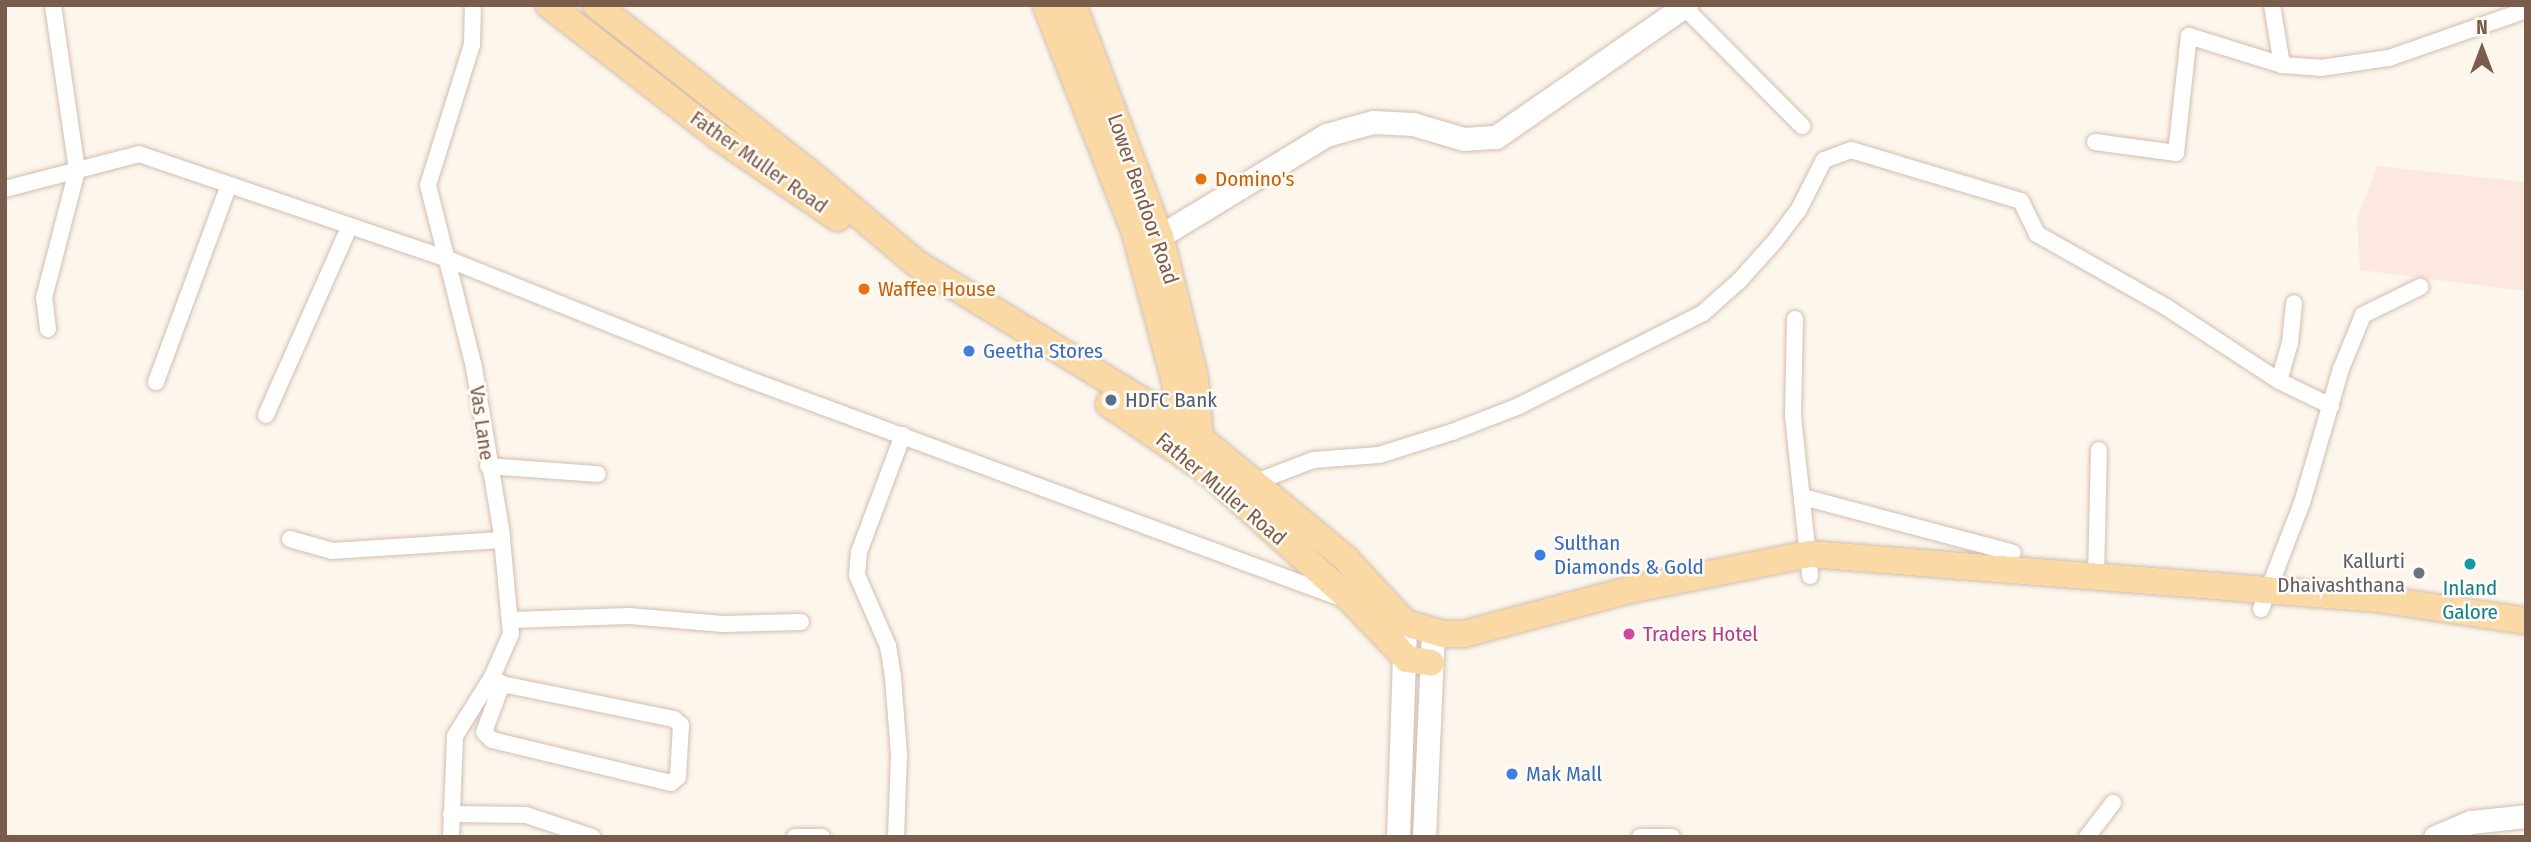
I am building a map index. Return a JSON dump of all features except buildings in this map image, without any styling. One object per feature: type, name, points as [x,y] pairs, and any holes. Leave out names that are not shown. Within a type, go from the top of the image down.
[{"type":"main road","name":"Father Muller Road","points":[[549,5],[722,139],[821,204],[891,262],[1183,440],[1229,492],[1419,661]]},
{"type":"main road","points":[[596,5],[806,170],[916,263],[1183,440],[1254,483],[1345,558],[1405,623],[1433,631],[1464,634],[1629,590],[1810,565],[2096,578],[2264,599],[2379,599],[2526,621]]},
{"type":"main road","points":[[1046,5],[1149,238]]},
{"type":"main road","name":"Lower Bendoor Road","points":[[1073,5],[1149,238],[1189,344],[1183,440]]},
{"type":"street","points":[[48,328],[44,298],[77,170],[54,5]]},
{"type":"street","name":"Vas Lane","points":[[451,837],[455,736],[497,681],[511,634],[512,620],[474,367],[450,261],[428,185],[472,45],[473,5]]},
{"type":"street","points":[[2272,5],[2282,65]]},
{"type":"street","points":[[1149,238],[1326,135],[1373,122],[1413,124],[1464,139],[1496,137],[1685,6],[1802,126]]},
{"type":"street","points":[[2095,142],[2176,153],[2189,36],[2282,65],[2321,68],[2389,58],[2526,10]]},
{"type":"street","points":[[1229,492],[1313,460],[1379,455],[1452,432],[1519,406],[1703,313],[1741,280],[1775,241],[1798,211],[1824,160],[1851,150],[2021,201],[2038,234],[2166,307],[2279,381],[2331,406]]},
{"type":"street","points":[[5,189],[139,153],[450,261],[604,325],[1353,602]]},
{"type":"street","points":[[156,382],[229,185]]},
{"type":"street","points":[[266,415],[349,228]]},
{"type":"street","points":[[2264,599],[2302,503],[2331,406],[2363,315],[2420,287]]},
{"type":"street","points":[[2279,381],[2290,343],[2294,303]]},
{"type":"street","points":[[1794,320],[1793,416],[1810,565]]},
{"type":"street","points":[[896,837],[900,754],[893,677],[888,646],[857,575],[859,552],[903,435]]},
{"type":"street","points":[[2096,578],[2099,450]]},
{"type":"street","points":[[488,466],[598,474]]},
{"type":"street","points":[[1803,497],[2013,553]]},
{"type":"street","points":[[290,540],[332,551],[502,540]]},
{"type":"street","points":[[512,620],[629,616],[723,624],[801,622]]},
{"type":"street","points":[[1405,623],[1419,661],[1424,837]]},
{"type":"street","points":[[1398,837],[1419,661],[1433,631]]},
{"type":"street","points":[[497,681],[674,719],[681,725],[678,777],[671,783],[492,740],[484,732],[497,681]]},
{"type":"street","points":[[2087,837],[2113,803]]},
{"type":"street","points":[[451,814],[526,815],[592,837]]},
{"type":"street","points":[[2435,837],[2471,822],[2526,816]]},
{"type":"street","points":[[795,837],[821,837]]},
{"type":"street","points":[[1640,837],[1672,837]]},
{"type":"shaded area","points":[[2377,166],[2526,182],[2526,291],[2360,270],[2357,219]]},
{"type":"place","name":"Domino's","points":[[1201,179]]},
{"type":"place","name":"Waffee House","points":[[864,289]]},
{"type":"place","name":"Geetha Stores","points":[[969,351]]},
{"type":"place","name":"HDFC Bank","points":[[1111,400]]},
{"type":"place","name":"Sulthan Diamonds & Gold","points":[[1540,555]]},
{"type":"place","name":"Inland Galore","points":[[2470,564]]},
{"type":"place","name":"Kallurti Dhaivashthana","points":[[2419,573]]},
{"type":"place","name":"Traders Hotel","points":[[1629,634]]},
{"type":"place","name":"Mak Mall","points":[[1512,774]]}]
